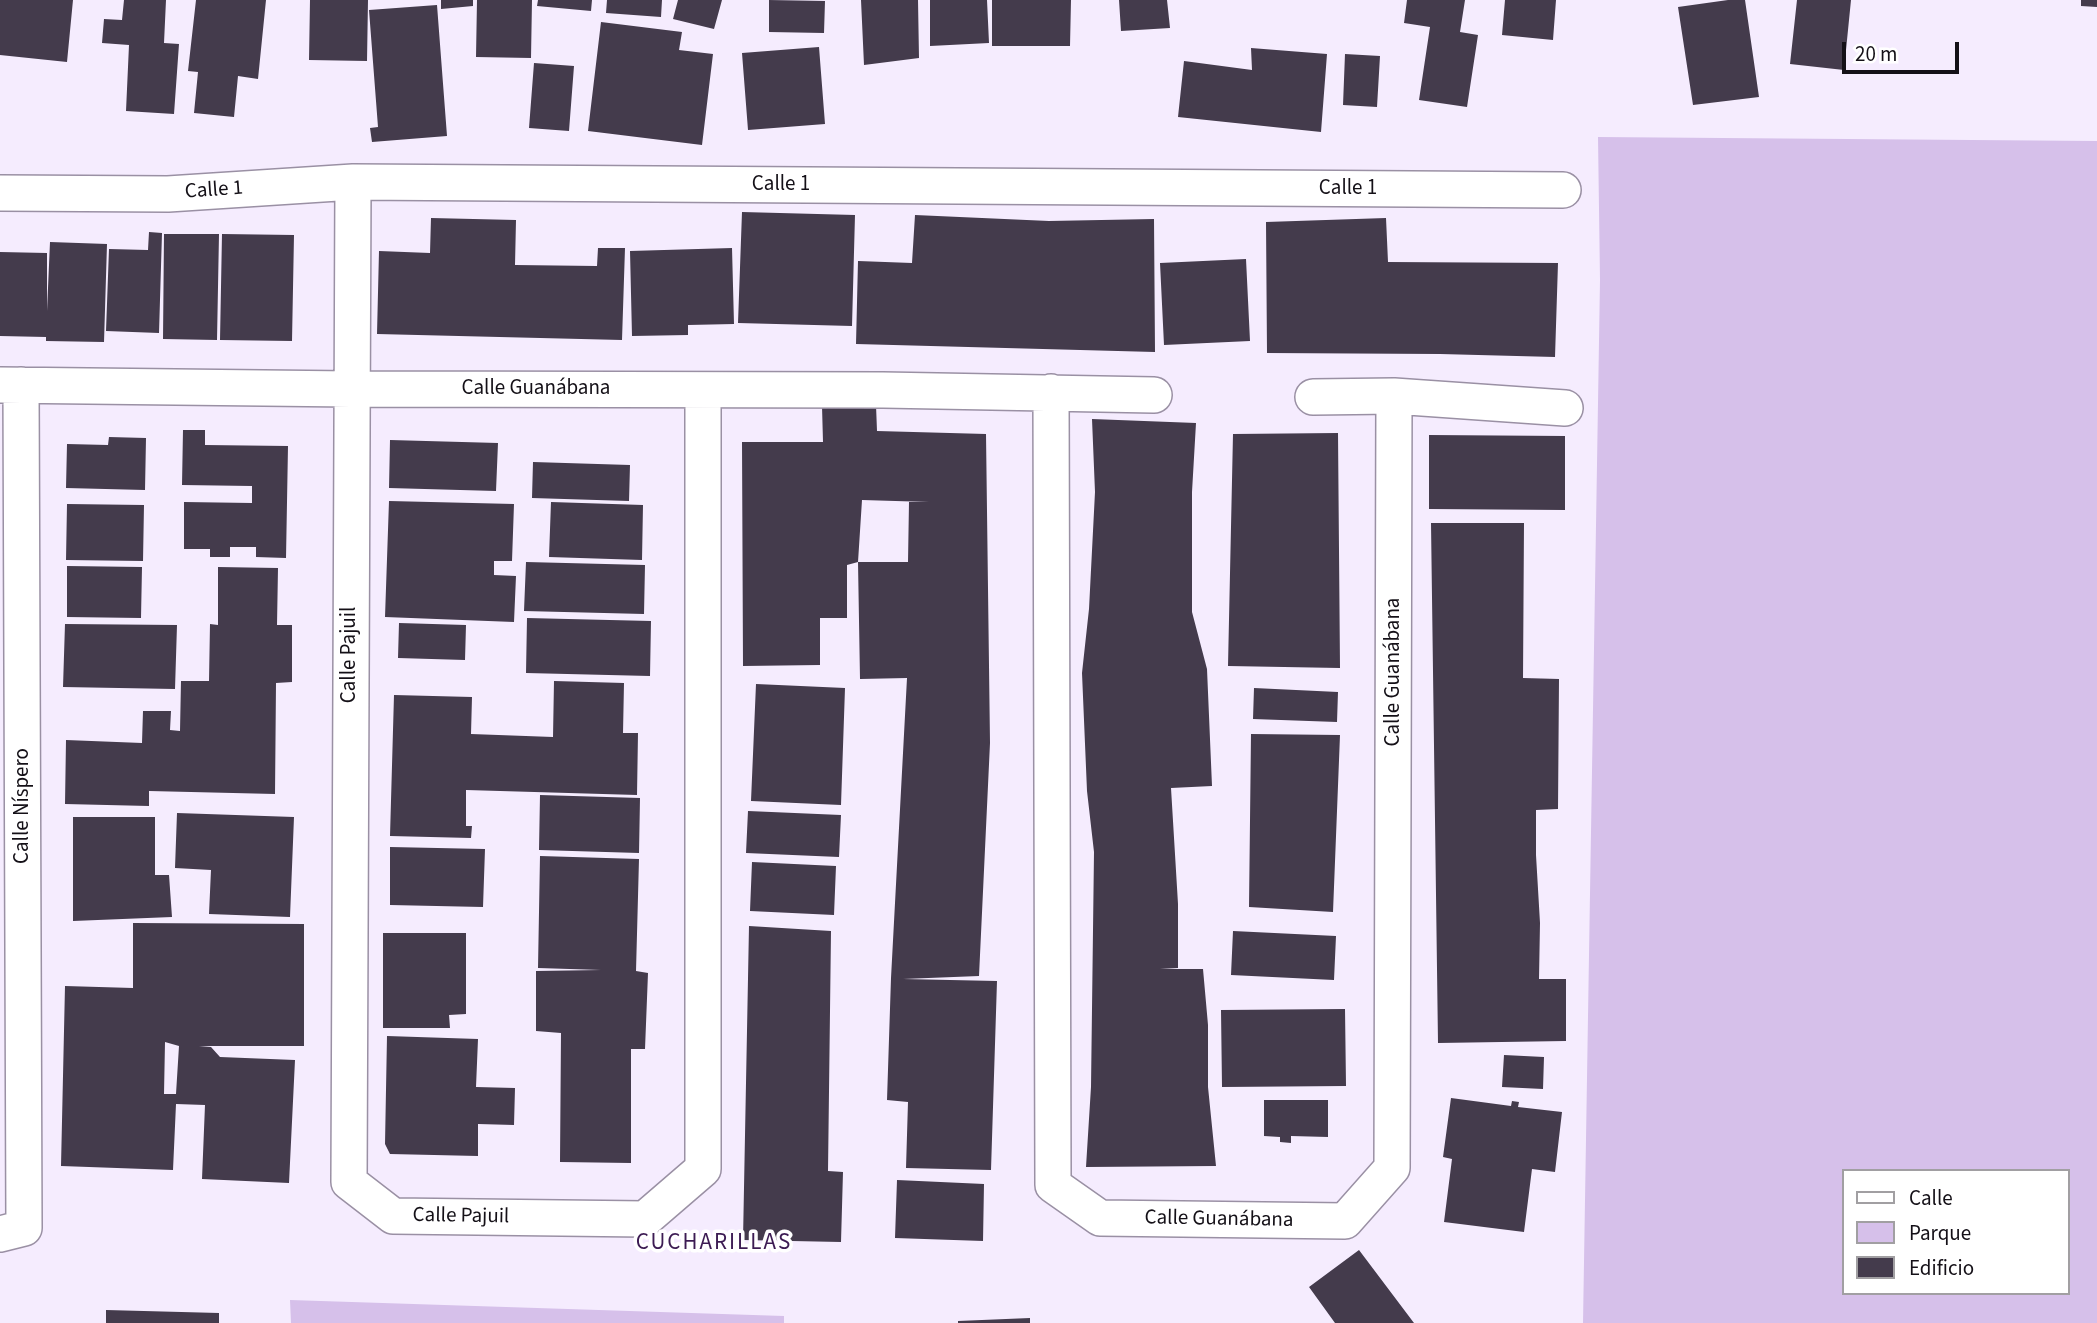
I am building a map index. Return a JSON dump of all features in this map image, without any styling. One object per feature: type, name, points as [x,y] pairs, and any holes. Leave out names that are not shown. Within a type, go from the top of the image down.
[{"type":"street","name":"Calle 1","points":[[0,193],[168,194],[353,182],[1563,190]]},
{"type":"street","name":"Calle Pajuil","points":[[353,182],[349,1182],[393,1216],[645,1219],[703,1169],[704,390]]},
{"type":"street","name":"Calle Guanábana","points":[[11,385],[1051,392],[1154,396]]},
{"type":"street","name":"Calle Níspero","points":[[11,385],[12,1231]]},
{"type":"street","name":"Calle Guanábana","points":[[1051,392],[1053,1185],[1100,1218],[1345,1221],[1392,1168],[1394,396]]},
{"type":"street","points":[[1313,397],[1394,396],[1566,408]]},
{"type":"green space","points":[[1598,137],[2097,141],[2097,1323],[1583,1323],[1600,280]]},
{"type":"green space","points":[[290,1300],[784,1316],[784,1323],[291,1323]]},
{"type":"building","points":[[0,0],[73,0],[67,62],[0,55]]},
{"type":"building","points":[[124,0],[166,0],[164,43],[179,44],[174,114],[126,111],[129,45],[102,43],[104,19],[122,20]]},
{"type":"building","points":[[196,0],[266,0],[258,79],[238,76],[234,117],[194,113],[198,72],[188,71]]},
{"type":"building","points":[[310,0],[368,0],[367,61],[309,60]]},
{"type":"building","points":[[441,0],[473,0],[473,6],[441,9]]},
{"type":"building","points":[[477,0],[532,0],[531,58],[476,57]]},
{"type":"building","points":[[538,0],[592,0],[591,11],[537,6]]},
{"type":"building","points":[[607,0],[662,0],[661,17],[606,13]]},
{"type":"building","points":[[678,0],[722,0],[714,29],[673,19]]},
{"type":"building","points":[[769,0],[825,1],[824,33],[769,32]]},
{"type":"building","points":[[861,0],[918,0],[919,58],[864,65]]},
{"type":"building","points":[[930,0],[987,0],[989,43],[930,46]]},
{"type":"building","points":[[992,0],[1071,0],[1070,46],[992,46]]},
{"type":"building","points":[[1119,0],[1167,0],[1170,28],[1121,31]]},
{"type":"building","points":[[1407,0],[1465,0],[1460,32],[1478,35],[1467,107],[1419,100],[1430,27],[1404,23]]},
{"type":"building","points":[[1505,0],[1556,0],[1553,40],[1502,35]]},
{"type":"building","points":[[1745,0],[1759,97],[1693,105],[1678,7]]},
{"type":"building","points":[[1797,0],[1851,0],[1844,70],[1790,64]]},
{"type":"building","points":[[2081,0],[2097,0],[2097,7],[2081,6]]},
{"type":"building","points":[[437,5],[447,136],[372,142],[370,128],[378,127],[369,10]]},
{"type":"building","points":[[601,22],[682,32],[679,50],[713,54],[702,145],[588,131]]},
{"type":"building","points":[[819,47],[825,124],[748,130],[742,53]]},
{"type":"building","points":[[1251,48],[1327,54],[1321,132],[1178,117],[1184,61],[1252,70]]},
{"type":"building","points":[[1345,54],[1380,56],[1377,107],[1343,105]]},
{"type":"building","points":[[534,63],[574,66],[569,131],[529,128]]},
{"type":"building","points":[[742,212],[855,215],[852,326],[738,323]]},
{"type":"building","points":[[915,215],[1049,221],[1154,219],[1155,352],[856,344],[858,261],[912,263]]},
{"type":"building","points":[[431,218],[516,220],[515,265],[597,266],[598,248],[625,248],[622,340],[377,334],[379,251],[430,253]]},
{"type":"building","points":[[1386,218],[1388,262],[1558,263],[1555,357],[1267,353],[1266,222]]},
{"type":"building","points":[[149,232],[162,233],[159,333],[106,331],[109,249],[148,250]]},
{"type":"building","points":[[164,234],[219,234],[217,340],[163,339]]},
{"type":"building","points":[[222,234],[294,235],[292,341],[220,340]]},
{"type":"building","points":[[50,242],[107,244],[104,342],[46,341],[46,337],[0,336],[0,252],[47,253],[47,311]]},
{"type":"building","points":[[732,248],[734,324],[688,325],[688,335],[632,336],[630,251]]},
{"type":"building","points":[[1246,259],[1250,341],[1164,345],[1160,263]]},
{"type":"building","points":[[876,405],[877,431],[986,434],[990,743],[979,976],[903,979],[997,981],[991,1170],[906,1168],[908,1102],[887,1100],[907,678],[860,679],[858,562],[847,565],[847,618],[820,618],[820,665],[743,666],[742,442],[823,442],[822,406]],"holes":[[[862,500],[929,502],[909,502],[908,562],[858,562]]]},
{"type":"building","points":[[1092,419],[1196,423],[1192,492],[1192,612],[1207,669],[1212,786],[1171,788],[1178,904],[1178,968],[1160,969],[1203,969],[1208,1025],[1208,1087],[1216,1166],[1086,1167],[1091,1087],[1094,852],[1087,791],[1082,673],[1089,609],[1095,492]]},
{"type":"building","points":[[183,430],[205,430],[205,445],[288,446],[286,558],[256,557],[256,547],[230,547],[230,557],[210,557],[210,549],[184,549],[184,502],[252,503],[252,486],[182,485]]},
{"type":"building","points":[[1338,433],[1340,668],[1228,666],[1233,434]]},
{"type":"building","points":[[1429,435],[1565,436],[1565,510],[1429,509]]},
{"type":"building","points":[[109,437],[146,438],[145,490],[66,488],[67,444],[108,445]]},
{"type":"building","points":[[390,440],[498,443],[496,491],[389,488]]},
{"type":"building","points":[[533,462],[630,465],[629,501],[532,498]]},
{"type":"building","points":[[389,501],[514,504],[512,561],[494,561],[494,575],[516,576],[514,622],[385,617]]},
{"type":"building","points":[[551,502],[643,505],[642,560],[549,557]]},
{"type":"building","points":[[67,504],[144,505],[143,561],[66,560]]},
{"type":"building","points":[[1431,523],[1524,523],[1523,678],[1559,679],[1558,809],[1536,810],[1536,855],[1540,923],[1539,979],[1566,979],[1566,1041],[1438,1043]]},
{"type":"building","points":[[526,562],[645,565],[644,614],[524,611]]},
{"type":"building","points":[[67,566],[142,567],[141,618],[67,617]]},
{"type":"building","points":[[218,567],[278,568],[277,625],[292,625],[292,682],[276,683],[275,794],[149,791],[149,806],[65,804],[66,740],[142,743],[143,711],[171,711],[170,730],[180,731],[181,681],[209,681],[210,624],[218,625]]},
{"type":"building","points":[[527,618],[651,621],[650,676],[526,673]]},
{"type":"building","points":[[399,623],[466,625],[465,660],[398,658]]},
{"type":"building","points":[[65,624],[177,625],[175,689],[63,687]]},
{"type":"building","points":[[554,681],[624,683],[623,733],[638,733],[637,795],[466,790],[466,826],[472,826],[471,838],[390,836],[394,695],[472,697],[471,734],[553,737]]},
{"type":"building","points":[[756,684],[845,688],[841,805],[751,801]]},
{"type":"building","points":[[1254,688],[1338,692],[1337,722],[1253,719]]},
{"type":"building","points":[[1251,734],[1340,735],[1333,912],[1249,907]]},
{"type":"building","points":[[540,795],[640,798],[639,853],[539,850]]},
{"type":"building","points":[[748,811],[841,815],[839,857],[746,853]]},
{"type":"building","points":[[177,813],[294,817],[290,917],[209,914],[211,870],[175,868]]},
{"type":"building","points":[[73,817],[155,817],[155,875],[169,875],[172,917],[73,921]]},
{"type":"building","points":[[390,847],[485,849],[483,907],[390,905]]},
{"type":"building","points":[[540,856],[639,859],[636,971],[648,973],[645,1049],[631,1049],[631,1163],[560,1162],[561,1033],[536,1031],[536,971],[601,970],[538,968]]},
{"type":"building","points":[[752,862],[836,866],[834,915],[750,911]]},
{"type":"building","points":[[133,923],[304,924],[304,1046],[199,1046],[211,1047],[220,1057],[295,1060],[289,1183],[202,1179],[205,1105],[176,1104],[173,1170],[61,1166],[65,986],[133,988]],"holes":[[[165,1042],[179,1046],[176,1094],[164,1094]]]},
{"type":"building","points":[[749,926],[831,931],[828,1171],[843,1172],[841,1242],[743,1240]]},
{"type":"building","points":[[1233,931],[1336,936],[1334,980],[1231,975]]},
{"type":"building","points":[[383,933],[466,933],[466,1014],[449,1015],[450,1028],[383,1028]]},
{"type":"building","points":[[1345,1009],[1346,1086],[1222,1087],[1221,1010]]},
{"type":"building","points":[[387,1036],[478,1039],[476,1087],[515,1088],[514,1125],[478,1124],[478,1156],[390,1154],[385,1144]]},
{"type":"building","points":[[1504,1055],[1544,1057],[1543,1089],[1502,1087]]},
{"type":"building","points":[[1451,1098],[1511,1106],[1512,1101],[1519,1102],[1518,1107],[1562,1112],[1555,1172],[1532,1169],[1524,1232],[1444,1222],[1452,1159],[1443,1157]]},
{"type":"building","points":[[1264,1100],[1328,1100],[1328,1137],[1291,1136],[1291,1143],[1280,1142],[1280,1137],[1264,1136]]},
{"type":"building","points":[[897,1180],[984,1184],[983,1241],[895,1238]]},
{"type":"building","points":[[1359,1250],[1414,1323],[1335,1323],[1309,1287]]},
{"type":"building","points":[[106,1310],[219,1313],[219,1323],[106,1323]]},
{"type":"building","points":[[1030,1318],[1030,1323],[958,1323],[958,1321]]},
{"type":"district","name":"CUCHARILLAS","points":[[714,1244]]}]
